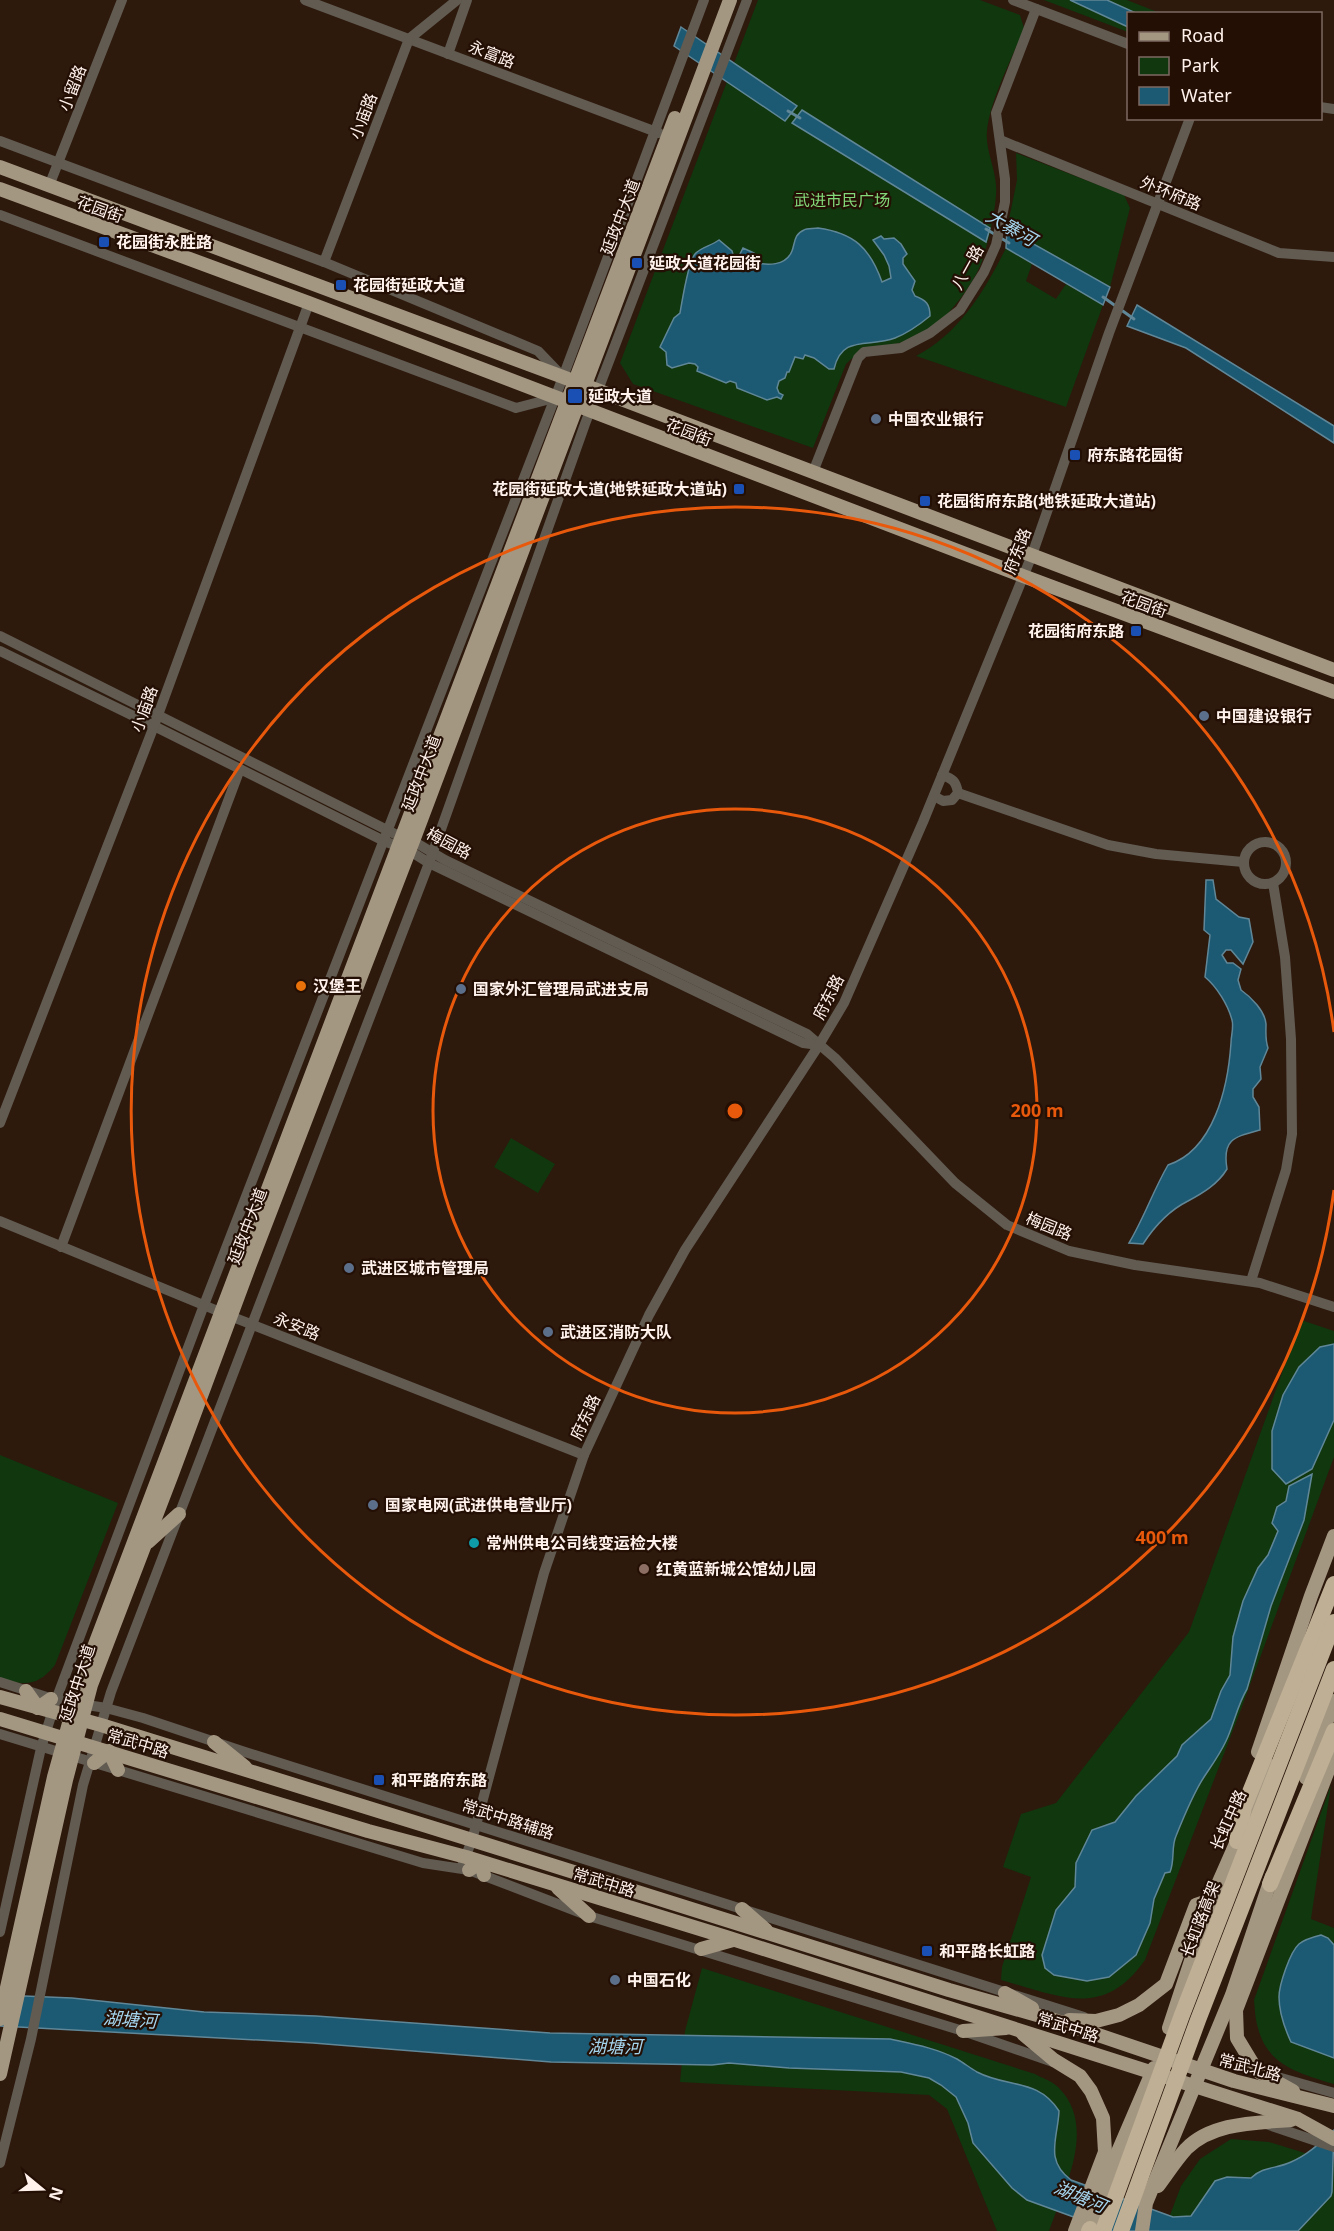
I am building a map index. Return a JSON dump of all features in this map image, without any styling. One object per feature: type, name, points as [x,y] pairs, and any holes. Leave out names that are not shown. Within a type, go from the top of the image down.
[{"type":"highway","points":[[1237,1841],[1244,1807],[1334,1584]]},
{"type":"highway","name":"长虹路高架","points":[[1087,2229],[1182,2016],[1334,1622]]},
{"type":"highway","points":[[1121,2231],[1198,2020],[1334,1669]]},
{"type":"highway","points":[[1270,1884],[1328,1757],[1334,1731]]},
{"type":"main road","points":[[710,39],[720,0]]},
{"type":"main road","points":[[699,68],[710,39],[730,0]]},
{"type":"main road","name":"延政中大道","points":[[0,2074],[8,2037],[14,1985],[68,1747],[80,1704],[226,1314],[406,845],[662,134],[699,68]]},
{"type":"main road","name":"延政中大道","points":[[574,381],[699,68]]},
{"type":"main road","name":"花园街","points":[[0,167],[599,390],[1334,670]]},
{"type":"main road","name":"花园街","points":[[0,189],[309,303],[566,403],[1334,692]]},
{"type":"main road","name":"延政中大道","points":[[80,1704],[91,1685],[146,1543],[226,1314]]},
{"type":"main road","points":[[146,1543],[179,1514]]},
{"type":"main road","points":[[1237,1841],[1236,1824],[1240,1801],[1334,1536]]},
{"type":"main road","name":"长虹中路","points":[[1102,2182],[1153,2073],[1211,1900],[1244,1830],[1334,1602]]},
{"type":"main road","points":[[26,1691],[38,1708]]},
{"type":"main road","name":"常武中路","points":[[0,1697],[38,1708],[53,1704],[76,1719],[472,1840],[949,1990],[1051,2019],[1159,2055]]},
{"type":"main road","points":[[1133,2231],[1232,1995],[1334,1701]]},
{"type":"main road","name":"常武中路","points":[[0,1719],[45,1733],[68,1747],[94,1746],[368,1831],[466,1865],[554,1884],[1015,2028],[1195,2087]]},
{"type":"main road","points":[[214,1742],[251,1772]]},
{"type":"main road","points":[[92,1762],[109,1751],[118,1770]]},
{"type":"main road","points":[[1236,2010],[1297,1856],[1328,1757]]},
{"type":"main road","points":[[554,1884],[589,1916]]},
{"type":"main road","points":[[1005,1993],[1051,2019],[1096,2021],[1119,2015],[1139,2005],[1166,1984],[1196,1905],[1211,1900]]},
{"type":"main road","points":[[742,1909],[770,1934]]},
{"type":"main road","points":[[701,1949],[734,1940]]},
{"type":"main road","points":[[1232,1995],[1251,1968]]},
{"type":"main road","name":"延政中大道","points":[[0,2019],[14,1985]]},
{"type":"main road","points":[[1232,1995],[1236,2010],[1237,2038],[1257,2071],[1312,2101]]},
{"type":"main road","points":[[963,2031],[1015,2028],[1080,2076],[1091,2091],[1102,2118],[1105,2152],[1102,2182],[1087,2229]]},
{"type":"main road","name":"常武北路","points":[[1159,2055],[1200,2070],[1334,2106]]},
{"type":"main road","name":"常武北路","points":[[1195,2087],[1298,2119],[1328,2134]]},
{"type":"main road","points":[[1142,2231],[1146,2203],[1186,2149],[1203,2136],[1235,2126],[1298,2119]]},
{"type":"street","name":"小留路","points":[[49,186],[122,0]]},
{"type":"street","name":"永富路","points":[[305,0],[662,134]]},
{"type":"street","points":[[409,39],[458,0]]},
{"type":"street","points":[[448,54],[467,0]]},
{"type":"street","points":[[662,134],[682,59],[704,0]]},
{"type":"street","points":[[0,2163],[31,2039],[83,1785],[92,1762],[94,1746],[106,1707],[430,858],[599,390],[747,0]]},
{"type":"street","points":[[1013,0],[1127,44]]},
{"type":"street","name":"八一路","points":[[813,472],[858,358],[864,352],[901,348],[930,333],[960,310],[984,272],[996,245],[1003,220],[1005,179],[996,113],[1036,9]]},
{"type":"street","name":"小庙路","points":[[324,262],[409,39]]},
{"type":"street","name":"府东路","points":[[466,1865],[544,1573],[584,1455],[649,1315],[685,1250],[844,1003],[934,796],[1032,555],[1114,318],[1189,120]]},
{"type":"street","name":"外环府路","points":[[1000,140],[1279,253],[1334,257]]},
{"type":"street","points":[[0,141],[324,262],[538,351],[574,381]]},
{"type":"street","points":[[0,215],[516,408],[566,403],[386,836],[204,1305],[53,1704],[0,1932]]},
{"type":"street","name":"小庙路","points":[[0,1124],[154,726],[309,303]]},
{"type":"street","name":"梅园路","points":[[0,636],[158,715],[386,836]]},
{"type":"street","name":"梅园路","points":[[0,651],[240,769],[406,845],[804,1043],[819,1045],[835,1058],[956,1183],[1007,1225],[1069,1251],[1136,1265],[1260,1282],[1334,1307]]},
{"type":"street","points":[[61,1247],[240,769]]},
{"type":"street","points":[[934,796],[943,801],[952,800],[958,793],[957,783],[952,778],[942,775]]},
{"type":"street","points":[[958,793],[1108,845],[1156,854],[1243,862]]},
{"type":"street","points":[[1268,842],[1275,844],[1284,853],[1286,867],[1284,873],[1273,883],[1259,884],[1252,881],[1244,869],[1243,862],[1245,854],[1254,844],[1268,842]]},
{"type":"street","points":[[1251,1281],[1286,1170],[1292,1134],[1291,1039],[1287,981],[1273,883]]},
{"type":"street","name":"永安路","points":[[0,1221],[226,1314],[584,1455]]},
{"type":"street","name":"常武中路辅路","points":[[0,1682],[53,1704],[106,1707],[1096,2021]]},
{"type":"street","points":[[0,1734],[41,1748],[68,1747],[92,1762],[423,1863],[466,1865]]},
{"type":"street","points":[[482,1869],[589,1916],[963,2031],[1065,2066]]},
{"type":"street","points":[[1257,2071],[1334,2093]]},
{"type":"street","points":[[1263,2123],[1328,2134],[1334,2147]]},
{"type":"green space","name":"武进市民广场","points":[[758,0],[980,0],[1020,15],[1024,28],[992,106],[989,119],[987,144],[996,193],[989,238],[976,274],[955,305],[937,325],[926,333],[865,352],[846,364],[813,448],[633,384],[620,363]]},
{"type":"green space","points":[[1044,0],[1127,0],[1157,12],[1127,12],[1127,32]]},
{"type":"green space","points":[[1016,153],[1124,195],[1130,208],[1110,287],[1007,229],[1017,180]]},
{"type":"green space","points":[[1006,248],[1032,264],[1026,281],[1056,299],[1066,284],[1103,305],[1066,407],[916,356],[945,336],[969,310],[989,280]]},
{"type":"green space","points":[[511,1138],[555,1164],[538,1193],[494,1167]]},
{"type":"green space","points":[[1301,1320],[1334,1331],[1334,1457],[1145,1960],[1129,1979],[1113,1991],[1097,1997],[1079,1999],[1061,1997],[1001,1980],[1002,1967],[1031,1877],[1003,1867],[1021,1814],[1056,1803],[1189,1632]]},
{"type":"green space","points":[[0,1455],[118,1503],[55,1665],[37,1681],[24,1683],[0,1679]]},
{"type":"green space","points":[[1331,1785],[1311,1919],[1334,1928],[1334,2084],[1298,2072],[1278,2060],[1269,2051],[1258,2028],[1254,2000]]},
{"type":"green space","points":[[702,1968],[1035,2074],[1056,2085],[1070,2103],[1076,2120],[1077,2139],[1069,2177],[1049,2231],[997,2231],[947,2109],[929,2095],[680,2082],[685,2031]]},
{"type":"green space","points":[[1231,2139],[1269,2142],[1334,2162],[1334,2231],[1164,2231],[1181,2186],[1200,2159]]},
{"type":"water","points":[[1070,0],[1107,0],[1134,12],[1127,12],[1127,27]]},
{"type":"water","points":[[681,27],[797,106],[785,121],[674,46]]},
{"type":"water","points":[[802,110],[990,228],[986,242],[792,123]]},
{"type":"water","points":[[818,228],[842,234],[859,244],[872,260],[882,282],[891,278],[889,266],[873,240],[881,236],[884,239],[894,238],[907,254],[903,258],[903,264],[915,281],[912,290],[915,296],[927,303],[930,316],[895,338],[850,346],[838,358],[834,369],[829,369],[814,358],[805,355],[803,359],[795,357],[785,378],[779,381],[777,388],[783,395],[781,399],[777,397],[767,400],[737,388],[736,383],[730,381],[726,383],[697,371],[698,367],[695,364],[689,363],[672,368],[667,365],[666,352],[660,347],[674,318],[680,313],[690,265],[697,252],[719,240],[732,251],[734,258],[743,248],[754,253],[754,262],[776,264],[789,256],[801,232]]},
{"type":"water","points":[[1007,229],[1110,287],[1103,305],[1006,248]]},
{"type":"water","points":[[1137,305],[1334,426],[1334,443],[1186,348],[1127,326]]},
{"type":"water","points":[[1206,880],[1213,880],[1216,899],[1239,917],[1249,919],[1253,942],[1243,964],[1231,950],[1226,950],[1222,955],[1227,963],[1233,963],[1241,969],[1238,980],[1241,990],[1257,1005],[1265,1019],[1268,1048],[1260,1067],[1261,1079],[1253,1089],[1253,1097],[1259,1107],[1260,1130],[1243,1135],[1228,1145],[1227,1169],[1215,1184],[1169,1214],[1157,1225],[1143,1244],[1129,1243],[1168,1165],[1184,1157],[1197,1146],[1207,1131],[1216,1115],[1226,1079],[1233,1023],[1222,997],[1205,977],[1210,935],[1204,930]]},
{"type":"water","points":[[1334,1344],[1334,1420],[1312,1469],[1286,1484],[1272,1469],[1272,1431],[1283,1395],[1299,1367],[1320,1347]]},
{"type":"water","points":[[1312,1474],[1304,1520],[1271,1606],[1247,1689],[1224,1746],[1192,1798],[1182,1821],[1175,1840],[1170,1872],[1165,1873],[1154,1899],[1150,1923],[1136,1955],[1109,1977],[1087,1981],[1054,1975],[1045,1968],[1042,1955],[1056,1910],[1075,1887],[1076,1863],[1092,1830],[1115,1822],[1136,1796],[1177,1756],[1182,1745],[1211,1719],[1221,1691],[1230,1675],[1233,1637],[1243,1601],[1278,1531],[1272,1523],[1277,1507],[1286,1501],[1289,1486]]},
{"type":"water","points":[[1321,1935],[1328,1938],[1334,1945],[1334,2058],[1291,2042],[1279,2003],[1283,1977],[1296,1948],[1304,1941]]},
{"type":"water","name":"湖塘河","points":[[0,1995],[72,1998],[204,2012],[316,2016],[550,2033],[890,2039],[941,2052],[988,2077],[1032,2088],[1042,2093],[1059,2111],[1055,2156],[1058,2165],[1071,2180],[1173,2217],[1191,2216],[1215,2181],[1227,2177],[1251,2178],[1260,2171],[1291,2162],[1309,2152],[1334,2130],[1332,2192],[1331,2196],[1298,2231],[1112,2231],[1027,2200],[1012,2188],[973,2143],[968,2123],[956,2097],[929,2078],[901,2072],[789,2068],[729,2063],[712,2065],[551,2062],[313,2043],[0,2026]]},
{"type":"waterway","name":"大寨河","points":[[788,111],[800,118]]},
{"type":"waterway","name":"大寨河","points":[[986,229],[1009,243]]},
{"type":"waterway","name":"大寨河","points":[[1103,297],[1134,319]]},
{"type":"place","name":"花园街永胜路","points":[[104,242]]},
{"type":"place","name":"延政大道花园街","points":[[637,263]]},
{"type":"place","name":"花园街延政大道","points":[[341,285]]},
{"type":"place","name":"延政大道","points":[[575,396]]},
{"type":"place","name":"中国农业银行","points":[[876,419]]},
{"type":"place","name":"府东路花园街","points":[[1075,455]]},
{"type":"place","name":"花园街延政大道(地铁延政大道站)","points":[[739,489]]},
{"type":"place","name":"花园街府东路(地铁延政大道站)","points":[[925,501]]},
{"type":"place","name":"花园街府东路","points":[[1136,631]]},
{"type":"place","name":"中国建设银行","points":[[1204,716]]},
{"type":"place","name":"汉堡王","points":[[301,986]]},
{"type":"place","name":"国家外汇管理局武进支局","points":[[461,989]]},
{"type":"place","name":"武进区城市管理局","points":[[349,1268]]},
{"type":"place","name":"武进区消防大队","points":[[548,1332]]},
{"type":"place","name":"国家电网(武进供电营业厅)","points":[[373,1505]]},
{"type":"place","name":"常州供电公司线变运检大楼","points":[[474,1543]]},
{"type":"place","name":"红黄蓝新城公馆幼儿园","points":[[644,1569]]},
{"type":"place","name":"和平路府东路","points":[[379,1780]]},
{"type":"place","name":"和平路长虹路","points":[[927,1951]]},
{"type":"place","name":"中国石化","points":[[615,1980]]}]
